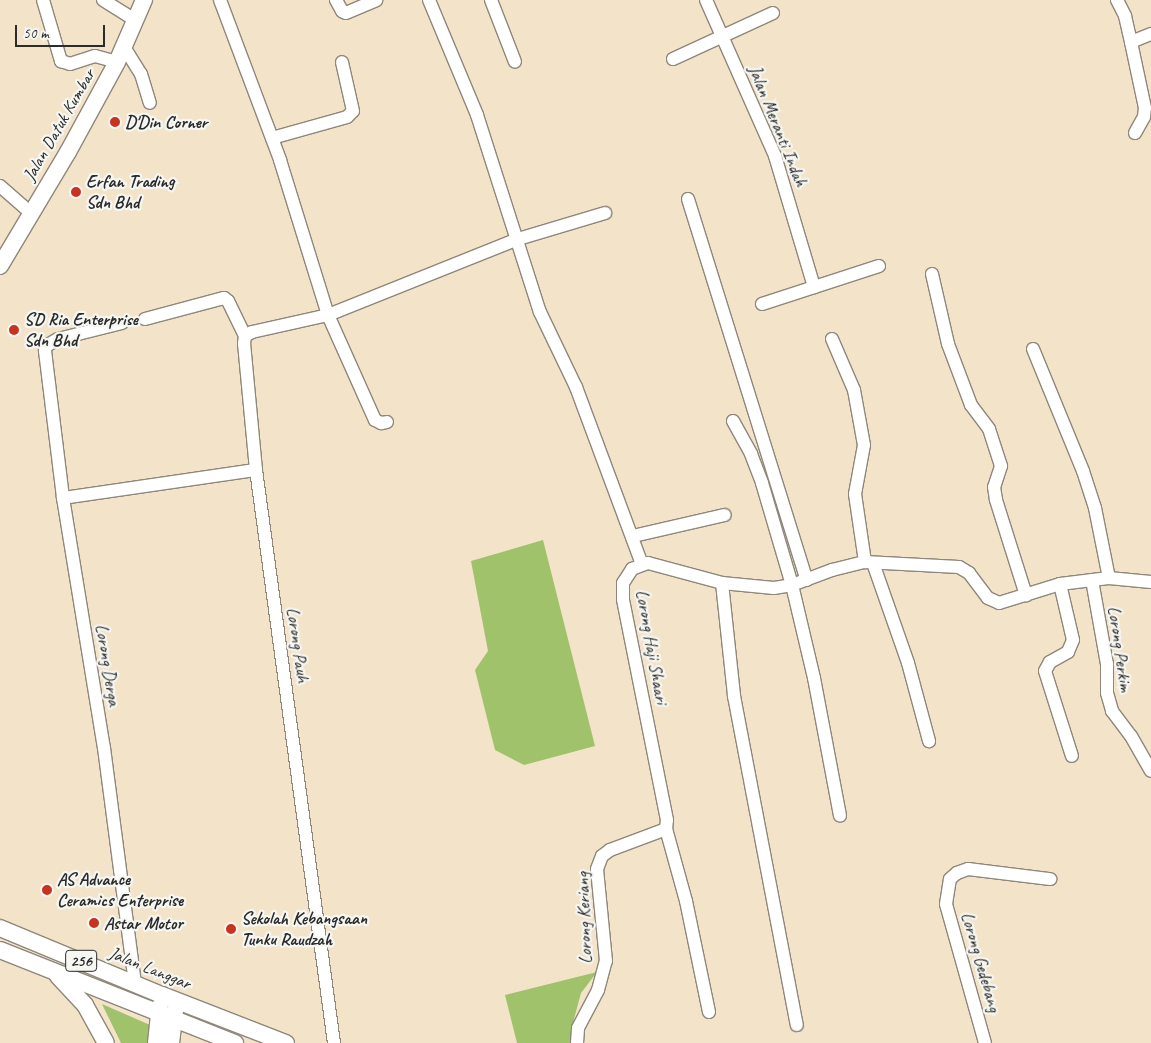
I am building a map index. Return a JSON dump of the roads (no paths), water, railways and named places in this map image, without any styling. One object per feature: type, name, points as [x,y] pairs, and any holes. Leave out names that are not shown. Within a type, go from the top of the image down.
[{"type":"main road","name":"Jalan Datuk Kumbar","points":[[0,266],[68,152],[117,62],[144,0]]},
{"type":"main road","name":"Jalan Langgar","points":[[0,928],[135,984],[286,1043]]},
{"type":"main road","name":"256","points":[[0,950],[235,1043]]},
{"type":"main road","points":[[53,971],[85,1005],[106,1043]]},
{"type":"main road","points":[[156,1043],[166,1017],[170,998]]},
{"type":"main road","points":[[166,1017],[171,1043]]},
{"type":"street","points":[[43,0],[62,61],[70,64],[94,56],[117,62]]},
{"type":"street","points":[[103,0],[135,20]]},
{"type":"street","points":[[220,0],[272,138],[328,315],[375,420],[381,423],[387,422]]},
{"type":"street","points":[[336,0],[342,11],[346,13],[376,0]]},
{"type":"street","points":[[428,0],[477,115],[540,312],[576,387],[642,564]]},
{"type":"street","points":[[491,0],[515,62]]},
{"type":"street","name":"Jalan Meranti Indah","points":[[706,0],[775,156],[814,287]]},
{"type":"street","points":[[1117,0],[1125,16],[1145,108],[1144,117],[1135,133]]},
{"type":"street","points":[[673,59],[773,13]]},
{"type":"street","points":[[1131,42],[1151,34]]},
{"type":"street","points":[[124,47],[141,74],[150,103]]},
{"type":"street","points":[[272,138],[347,117],[353,111],[342,62]]},
{"type":"street","points":[[0,186],[31,213]]},
{"type":"street","points":[[688,199],[807,580]]},
{"type":"street","points":[[145,319],[224,298],[228,301],[245,336],[252,332],[328,315],[518,239],[605,213]]},
{"type":"street","points":[[762,304],[879,266]]},
{"type":"street","points":[[932,274],[948,344],[971,405],[989,429],[1001,466],[994,487],[996,500],[1026,595]]},
{"type":"street","name":"Lorong Derga","points":[[122,324],[58,339],[46,346],[45,351],[63,498],[104,748],[135,984]]},
{"type":"street","name":"Lorong Pauh","points":[[245,336],[244,344],[256,470],[334,1043]]},
{"type":"street","points":[[832,339],[854,390],[864,445],[855,494],[869,562],[908,663],[929,741]]},
{"type":"street","points":[[1033,349],[1083,471],[1095,508],[1109,578]]},
{"type":"street","points":[[733,421],[751,454],[762,483],[792,585],[814,678],[840,816]]},
{"type":"street","points":[[63,498],[256,470]]},
{"type":"street","points":[[633,536],[725,515]]},
{"type":"street","name":"Lorong Haji Shaari","points":[[709,1012],[686,901],[666,829],[668,820],[623,599],[623,583],[628,573],[642,564],[648,563],[722,583],[774,588],[792,585],[869,562],[965,569],[988,598],[999,604],[1060,584],[1109,578],[1151,582]]},
{"type":"street","name":"Lorong Perkim","points":[[1092,580],[1107,664],[1107,693],[1112,711],[1131,736],[1151,771]]},
{"type":"street","points":[[722,583],[734,696],[797,1025]]},
{"type":"street","points":[[1060,584],[1073,640],[1068,652],[1050,662],[1045,671],[1072,756]]},
{"type":"street","name":"Lorong Keriang","points":[[577,1043],[578,1028],[598,990],[606,961],[597,869],[602,856],[610,850],[666,829]]},
{"type":"street","name":"Lorong Gedebang","points":[[985,1043],[946,904],[950,879],[968,869],[1050,879]]},
{"type":"place","name":"D'Din Corner","points":[[115,122]]},
{"type":"place","name":"Erfan Trading Sdn Bhd","points":[[76,192]]},
{"type":"place","name":"SD Ria Enterprise Sdn Bhd","points":[[14,330]]},
{"type":"place","name":"AS Advance Ceramics Enterprise","points":[[47,890]]},
{"type":"place","name":"Astar Motor","points":[[94,923]]},
{"type":"place","name":"Sekolah Kebangsaan Tunku Raudzah","points":[[231,929]]}]
